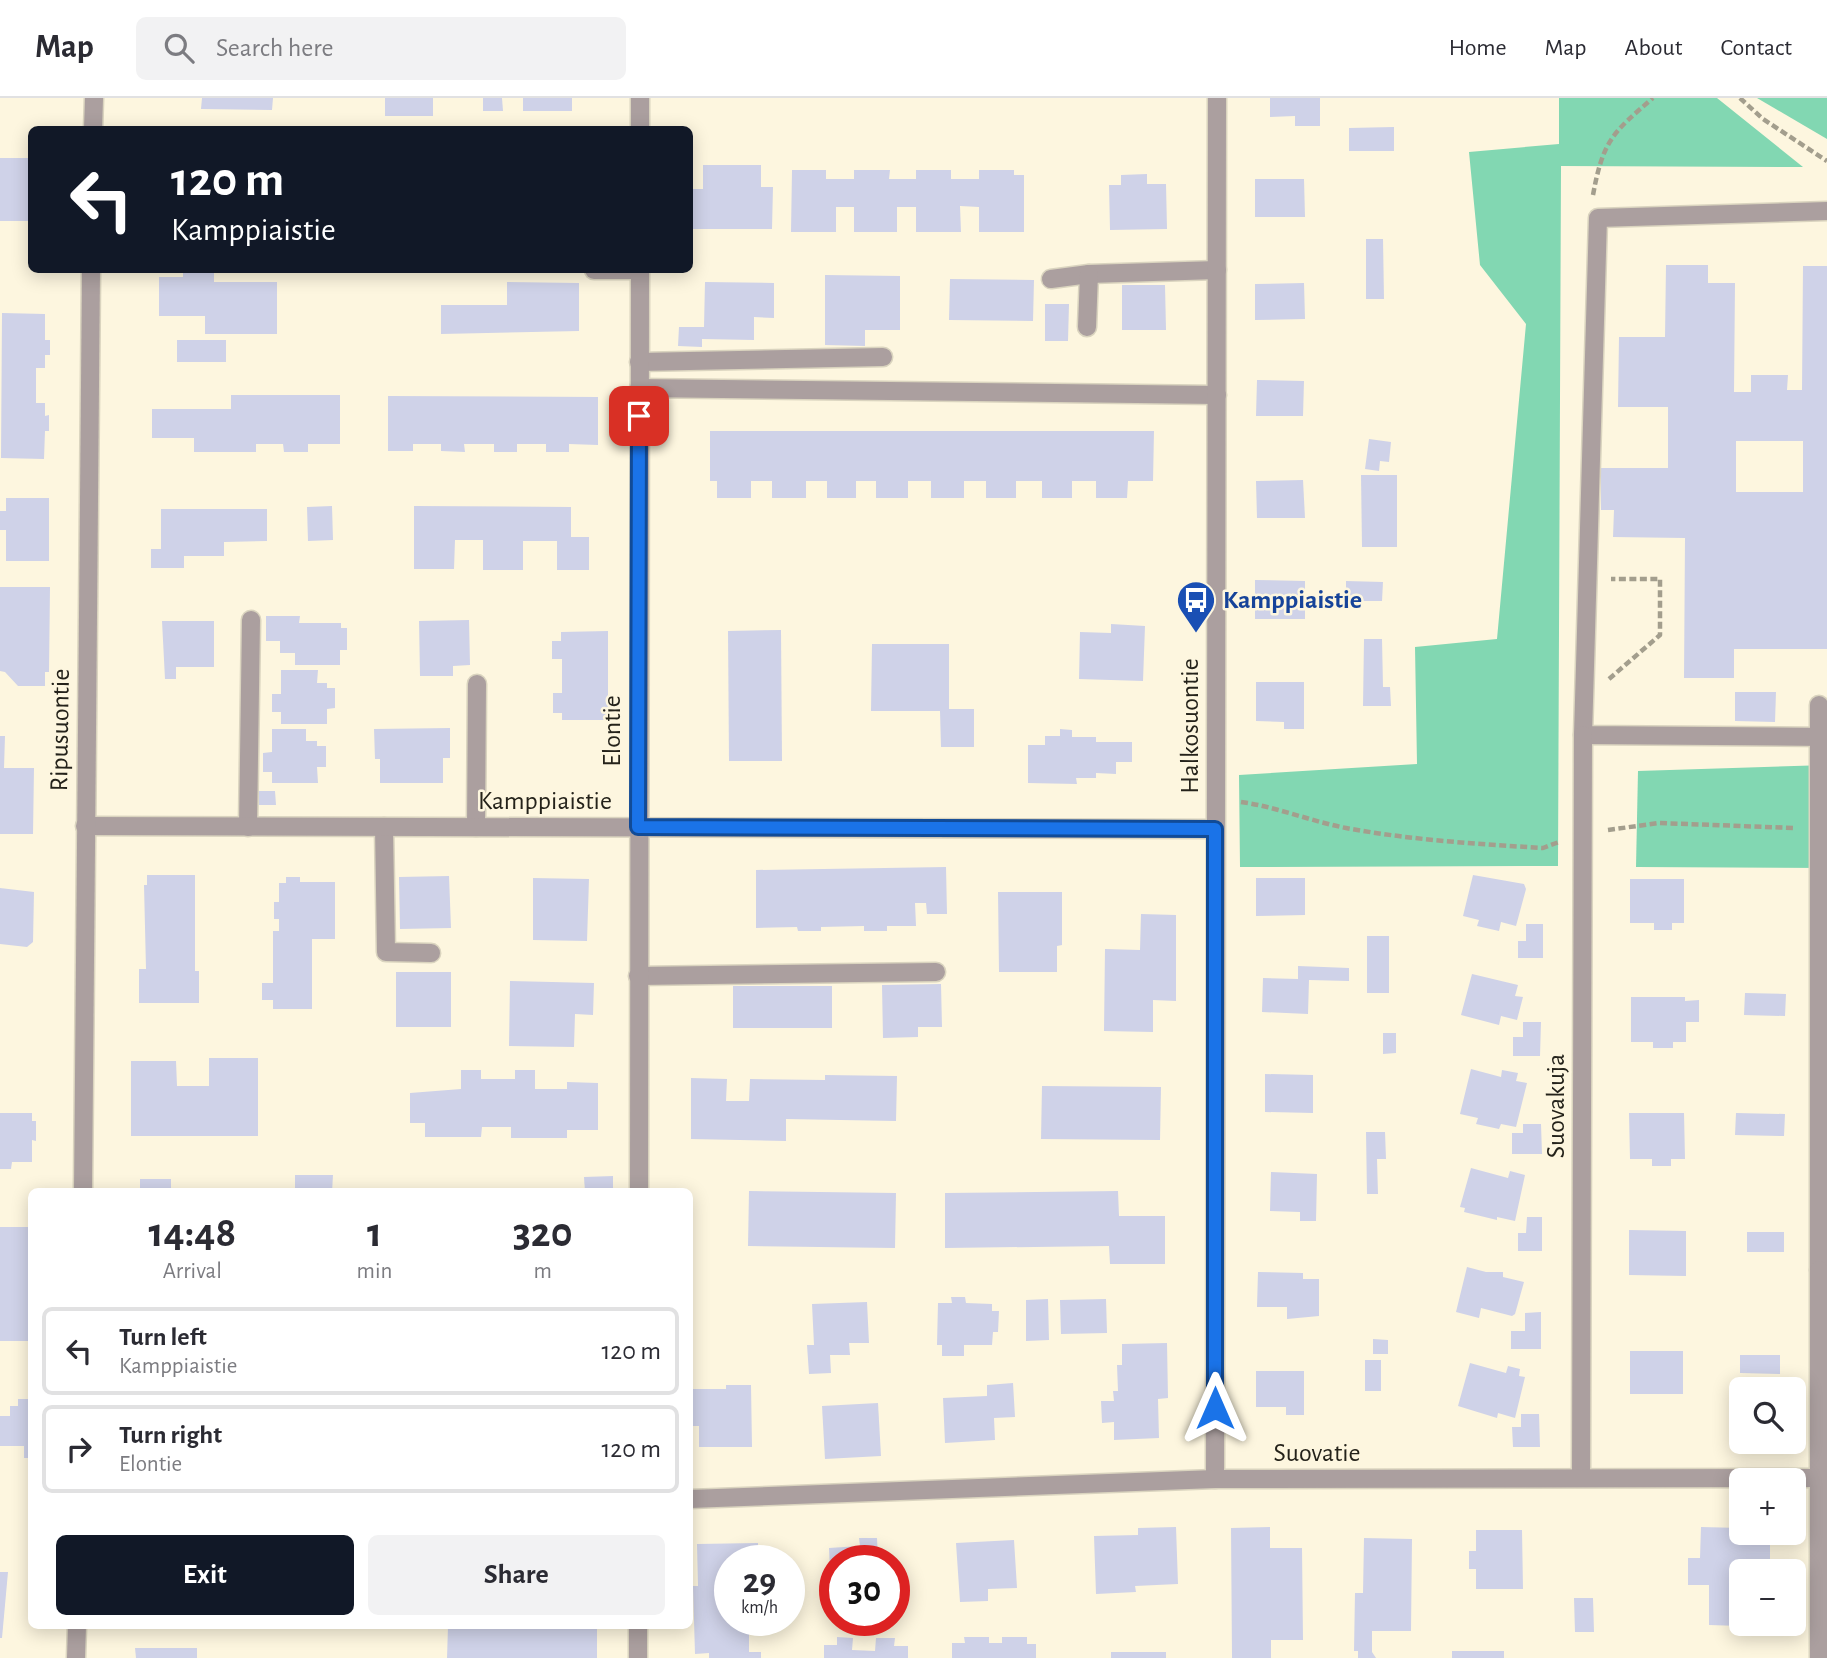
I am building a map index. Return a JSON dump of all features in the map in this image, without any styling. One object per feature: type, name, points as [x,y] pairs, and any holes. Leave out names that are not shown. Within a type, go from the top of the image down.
[{"type":"street","points":[[93,126],[94,98]]},
{"type":"street","points":[[640,98],[640,126]]},
{"type":"street","name":"Halkosuontie","points":[[1215,1479],[1217,98]]},
{"type":"street","points":[[1598,218],[1827,211]]},
{"type":"street","name":"Suovakuja","points":[[1581,1477],[1583,735],[1598,218]]},
{"type":"street","points":[[1051,279],[1089,274],[1217,270]]},
{"type":"street","name":"Ripusuontie","points":[[83,1188],[91,273]]},
{"type":"street","name":"Elontie","points":[[639,1188],[640,273]]},
{"type":"street","points":[[1087,327],[1089,274]]},
{"type":"street","points":[[639,362],[883,357]]},
{"type":"street","points":[[639,388],[1217,395]]},
{"type":"street","points":[[248,827],[251,620]]},
{"type":"street","points":[[476,827],[477,684]]},
{"type":"street","points":[[1819,705],[1824,737],[1818,829],[1823,1223],[1819,1270],[1819,1658]]},
{"type":"street","points":[[1583,735],[1824,737]]},
{"type":"street","name":"Kamppiaistie","points":[[85,826],[1215,829]]},
{"type":"street","points":[[384,827],[386,952],[431,953]]},
{"type":"street","points":[[638,976],[936,972]]},
{"type":"street","name":"Suovatie","points":[[693,1499],[1215,1479],[1818,1478]]},
{"type":"street","points":[[76,1629],[76,1658]]},
{"type":"street","points":[[638,1629],[638,1658]]},
{"type":"path","points":[[1598,218],[1593,198],[1598,166],[1611,136],[1653,98]]},
{"type":"path","points":[[1740,98],[1763,120],[1827,161]]},
{"type":"path","points":[[1584,699],[1660,635],[1660,579],[1588,579]]},
{"type":"path","points":[[1216,798],[1269,806],[1343,828],[1427,841],[1543,848],[1583,833],[1659,823],[1818,829]]},
{"type":"green space","points":[[1559,98],[1717,98],[1803,167],[1561,166],[1558,866],[1240,867],[1239,775],[1417,764],[1415,647],[1497,639],[1526,324],[1480,265],[1469,152],[1559,144]]},
{"type":"green space","points":[[1757,98],[1827,98],[1827,139]]},
{"type":"green space","points":[[1827,765],[1827,868],[1636,867],[1638,771]]},
{"type":"building","points":[[202,98],[273,98],[272,110],[201,109]]},
{"type":"building","points":[[385,98],[433,98],[433,116],[385,116]]},
{"type":"building","points":[[483,98],[502,98],[503,111],[483,111]]},
{"type":"building","points":[[523,98],[572,98],[572,111],[523,111]]},
{"type":"building","points":[[1270,98],[1320,98],[1320,126],[1295,126],[1295,116],[1270,117]]},
{"type":"building","points":[[1394,127],[1394,151],[1349,151],[1349,128]]},
{"type":"building","points":[[0,158],[28,158],[28,221],[0,221]]},
{"type":"building","points":[[703,165],[761,165],[761,187],[773,187],[772,229],[693,229],[693,189],[703,189]]},
{"type":"building","points":[[792,170],[826,170],[826,179],[854,179],[854,170],[890,170],[889,179],[916,179],[916,170],[951,170],[951,179],[979,179],[979,170],[1014,170],[1014,175],[1024,175],[1024,232],[979,232],[979,207],[960,206],[961,232],[916,232],[916,207],[897,207],[897,232],[854,232],[854,207],[836,207],[836,232],[791,232]]},
{"type":"building","points":[[1147,174],[1147,184],[1166,184],[1167,229],[1110,230],[1109,185],[1121,185],[1121,175]]},
{"type":"building","points":[[1255,179],[1304,179],[1305,217],[1255,217]]},
{"type":"building","points":[[1366,239],[1383,239],[1384,299],[1366,299]]},
{"type":"building","points":[[1666,265],[1708,265],[1708,283],[1735,283],[1734,392],[1751,392],[1751,375],[1788,375],[1787,390],[1802,390],[1803,266],[1827,266],[1827,649],[1734,649],[1734,678],[1684,678],[1685,538],[1613,537],[1614,510],[1601,510],[1601,468],[1668,468],[1668,407],[1618,407],[1619,337],[1665,337]],"holes":[[[1736,441],[1803,441],[1803,492],[1736,492]]]},
{"type":"building","points":[[183,273],[214,273],[214,282],[277,282],[277,334],[205,334],[205,316],[159,316],[159,277],[183,277]]},
{"type":"building","points":[[825,275],[900,276],[900,330],[865,330],[865,346],[825,345]]},
{"type":"building","points":[[950,279],[1034,280],[1033,321],[949,320]]},
{"type":"building","points":[[507,282],[579,283],[579,331],[441,334],[441,305],[507,305]]},
{"type":"building","points":[[705,282],[774,283],[774,318],[754,317],[754,340],[702,339],[702,347],[678,346],[679,327],[704,327]]},
{"type":"building","points":[[1304,283],[1305,319],[1255,320],[1255,284]]},
{"type":"building","points":[[1122,285],[1165,285],[1166,330],[1122,330]]},
{"type":"building","points":[[1045,304],[1069,304],[1068,341],[1045,341]]},
{"type":"building","points":[[2,313],[45,314],[45,340],[50,340],[50,355],[45,355],[45,368],[36,368],[36,403],[45,403],[45,416],[49,415],[49,431],[45,431],[44,459],[1,458]]},
{"type":"building","points":[[177,340],[226,340],[226,362],[177,362]]},
{"type":"building","points":[[1257,380],[1304,381],[1303,416],[1256,416]]},
{"type":"building","points":[[231,395],[340,395],[340,444],[308,444],[308,452],[284,452],[283,444],[256,444],[256,452],[194,452],[194,438],[152,438],[152,409],[231,409]]},
{"type":"building","points":[[388,396],[598,397],[598,445],[569,444],[569,452],[546,452],[546,444],[517,444],[517,452],[494,452],[494,444],[464,444],[465,452],[441,451],[441,444],[413,444],[413,451],[388,451]]},
{"type":"building","points":[[710,431],[1154,431],[1153,481],[1128,481],[1127,498],[1096,498],[1096,481],[1072,481],[1072,498],[1042,498],[1042,481],[1016,481],[1016,498],[986,498],[986,481],[964,481],[964,498],[931,498],[931,481],[908,481],[908,498],[876,498],[876,481],[856,481],[856,498],[827,498],[827,481],[806,481],[806,498],[772,498],[772,481],[751,481],[751,498],[717,498],[717,481],[710,481]]},
{"type":"building","points":[[1369,439],[1391,442],[1389,462],[1380,461],[1379,471],[1365,469]]},
{"type":"building","points":[[1361,475],[1397,475],[1397,547],[1362,547]]},
{"type":"building","points":[[1303,480],[1305,518],[1257,518],[1256,481]]},
{"type":"building","points":[[6,498],[49,498],[49,561],[6,561],[6,530],[0,530],[0,511],[6,511]]},
{"type":"building","points":[[332,506],[333,540],[308,541],[307,507]]},
{"type":"building","points":[[414,506],[571,507],[571,537],[589,537],[589,570],[557,570],[557,541],[523,541],[523,570],[483,570],[483,540],[455,540],[454,569],[414,569]]},
{"type":"building","points":[[161,509],[267,509],[267,541],[224,542],[224,556],[184,556],[184,568],[151,568],[151,549],[161,549]]},
{"type":"building","points":[[1255,580],[1305,581],[1305,619],[1255,619]]},
{"type":"building","points":[[1346,581],[1383,582],[1382,601],[1346,601]]},
{"type":"building","points":[[0,587],[50,587],[49,672],[45,672],[45,686],[18,686],[5,672],[0,671]]},
{"type":"building","points":[[266,616],[300,616],[299,623],[341,623],[341,628],[347,628],[347,650],[340,650],[340,665],[295,665],[295,653],[280,653],[280,641],[266,641]]},
{"type":"building","points":[[469,620],[470,665],[453,666],[453,676],[420,676],[419,621]]},
{"type":"building","points":[[162,621],[214,621],[214,667],[176,667],[176,679],[165,679]]},
{"type":"building","points":[[1111,624],[1145,626],[1143,681],[1079,679],[1080,632],[1111,633]]},
{"type":"building","points":[[781,630],[782,761],[729,761],[728,631]]},
{"type":"building","points":[[608,631],[608,720],[562,720],[562,713],[553,713],[553,693],[562,693],[562,659],[552,659],[552,641],[561,641],[561,632]]},
{"type":"building","points":[[1364,639],[1382,639],[1383,687],[1390,687],[1391,706],[1363,706]]},
{"type":"building","points":[[872,644],[949,644],[949,709],[974,709],[974,747],[941,747],[940,711],[871,711]]},
{"type":"building","points":[[281,670],[318,670],[317,683],[327,683],[327,688],[335,688],[335,708],[327,709],[327,724],[281,724],[281,712],[272,712],[272,694],[281,694]]},
{"type":"building","points":[[1256,682],[1304,682],[1304,729],[1284,729],[1284,722],[1256,721]]},
{"type":"building","points":[[1735,692],[1776,692],[1775,722],[1735,721]]},
{"type":"building","points":[[450,728],[450,758],[443,758],[443,783],[380,783],[380,759],[375,759],[374,729]]},
{"type":"building","points":[[272,729],[306,729],[306,741],[317,741],[317,746],[326,746],[326,767],[317,767],[318,783],[272,783],[272,772],[263,772],[263,753],[272,752]]},
{"type":"building","points":[[1060,729],[1072,730],[1072,737],[1096,737],[1096,742],[1132,742],[1132,762],[1116,762],[1116,774],[1096,773],[1096,778],[1076,778],[1077,784],[1028,783],[1028,745],[1045,745],[1045,736],[1060,736]]},
{"type":"building","points":[[0,736],[5,736],[4,768],[34,768],[33,834],[0,834]]},
{"type":"building","points":[[259,791],[275,791],[276,805],[259,805]]},
{"type":"building","points":[[946,867],[947,914],[927,914],[926,903],[915,903],[916,926],[887,926],[887,931],[864,931],[864,926],[821,927],[821,931],[798,931],[797,927],[756,928],[756,870]]},
{"type":"building","points":[[147,875],[195,875],[195,971],[199,971],[199,1003],[139,1003],[139,969],[146,969],[144,885],[147,885]]},
{"type":"building","points":[[1473,875],[1524,884],[1526,889],[1516,926],[1501,922],[1499,931],[1477,926],[1479,920],[1463,916]]},
{"type":"building","points":[[449,876],[451,928],[400,929],[399,877]]},
{"type":"building","points":[[286,877],[300,877],[300,882],[335,882],[335,939],[312,939],[312,1009],[273,1009],[273,1000],[262,1000],[262,983],[273,983],[273,931],[279,931],[279,919],[274,919],[274,902],[279,902],[279,883],[286,883]]},
{"type":"building","points":[[533,878],[589,879],[587,941],[533,940]]},
{"type":"building","points":[[1256,878],[1305,878],[1305,915],[1256,916]]},
{"type":"building","points":[[1630,879],[1684,879],[1684,923],[1672,923],[1672,930],[1654,930],[1654,923],[1630,923]]},
{"type":"building","points":[[0,888],[34,892],[33,942],[27,947],[0,944]]},
{"type":"building","points":[[998,892],[1062,892],[1062,945],[1057,946],[1057,972],[999,972]]},
{"type":"building","points":[[1141,914],[1176,915],[1176,1001],[1153,1000],[1153,1032],[1104,1031],[1105,949],[1140,950]]},
{"type":"building","points":[[1526,924],[1543,924],[1543,958],[1518,958],[1518,941],[1526,941]]},
{"type":"building","points":[[1367,936],[1389,936],[1389,993],[1367,993]]},
{"type":"building","points":[[1298,966],[1349,968],[1349,981],[1309,980],[1308,1014],[1262,1012],[1263,978],[1298,979]]},
{"type":"building","points":[[396,972],[451,972],[451,1027],[396,1027]]},
{"type":"building","points":[[1472,974],[1518,985],[1515,996],[1523,997],[1517,1020],[1501,1016],[1499,1025],[1461,1015]]},
{"type":"building","points":[[510,981],[594,983],[593,1015],[575,1014],[574,1047],[509,1046]]},
{"type":"building","points":[[941,984],[942,1027],[918,1027],[918,1037],[883,1038],[882,985]]},
{"type":"building","points":[[733,986],[832,986],[832,1028],[733,1028]]},
{"type":"building","points":[[1745,993],[1786,994],[1785,1016],[1744,1015]]},
{"type":"building","points":[[1631,997],[1685,997],[1685,1001],[1699,1000],[1699,1022],[1686,1022],[1686,1042],[1673,1042],[1673,1048],[1653,1048],[1653,1042],[1631,1042]]},
{"type":"building","points":[[1523,1022],[1541,1022],[1540,1056],[1513,1056],[1513,1037],[1523,1037]]},
{"type":"building","points":[[1383,1033],[1396,1033],[1396,1053],[1383,1054]]},
{"type":"building","points":[[209,1058],[258,1058],[258,1136],[131,1136],[131,1061],[176,1061],[177,1086],[209,1086]]},
{"type":"building","points":[[1471,1069],[1501,1077],[1502,1070],[1518,1073],[1516,1081],[1527,1083],[1516,1127],[1501,1124],[1499,1129],[1476,1124],[1478,1118],[1460,1114]]},
{"type":"building","points":[[461,1070],[481,1070],[481,1079],[515,1079],[515,1070],[535,1070],[535,1089],[567,1089],[567,1082],[598,1083],[598,1130],[567,1130],[567,1138],[511,1138],[511,1127],[482,1127],[481,1137],[425,1137],[425,1123],[410,1123],[410,1093],[461,1089]]},
{"type":"building","points":[[1265,1074],[1313,1075],[1313,1113],[1265,1112]]},
{"type":"building","points":[[825,1075],[897,1076],[896,1121],[786,1119],[786,1141],[691,1139],[691,1078],[727,1079],[726,1101],[749,1101],[750,1079],[825,1080]]},
{"type":"building","points":[[1042,1086],[1161,1087],[1160,1140],[1041,1139]]},
{"type":"building","points":[[0,1113],[32,1113],[32,1121],[36,1121],[36,1141],[32,1140],[32,1162],[12,1162],[11,1169],[0,1169]]},
{"type":"building","points":[[1629,1113],[1684,1113],[1685,1159],[1671,1159],[1671,1166],[1652,1166],[1652,1159],[1630,1159]]},
{"type":"building","points":[[1736,1113],[1785,1114],[1784,1136],[1735,1135]]},
{"type":"building","points":[[1523,1124],[1541,1124],[1542,1154],[1512,1154],[1512,1133],[1523,1133]]},
{"type":"building","points":[[1366,1132],[1385,1132],[1386,1159],[1377,1159],[1378,1194],[1367,1194]]},
{"type":"building","points":[[1471,1168],[1508,1178],[1510,1171],[1525,1175],[1515,1221],[1497,1217],[1497,1220],[1464,1212],[1465,1208],[1460,1207]]},
{"type":"building","points":[[1271,1172],[1317,1174],[1316,1221],[1300,1221],[1300,1212],[1270,1211]]},
{"type":"building","points":[[295,1175],[333,1175],[332,1188],[295,1188]]},
{"type":"building","points":[[613,1176],[613,1188],[585,1188],[584,1177]]},
{"type":"building","points":[[140,1179],[171,1179],[171,1188],[140,1188]]},
{"type":"building","points":[[749,1191],[896,1193],[895,1248],[748,1246]]},
{"type":"building","points":[[1118,1191],[1119,1216],[1165,1216],[1165,1264],[1110,1264],[1109,1246],[945,1248],[945,1193]]},
{"type":"building","points":[[1527,1217],[1542,1217],[1542,1251],[1518,1251],[1518,1233],[1526,1233]]},
{"type":"building","points":[[0,1227],[28,1227],[28,1341],[0,1341]]},
{"type":"building","points":[[1629,1230],[1686,1231],[1686,1276],[1629,1275]]},
{"type":"building","points":[[1747,1232],[1784,1232],[1784,1252],[1747,1252]]},
{"type":"building","points":[[1467,1267],[1486,1272],[1503,1272],[1503,1277],[1524,1282],[1515,1314],[1512,1316],[1481,1308],[1479,1318],[1456,1312]]},
{"type":"building","points":[[1258,1272],[1303,1273],[1303,1279],[1319,1279],[1319,1316],[1287,1319],[1287,1307],[1257,1307]]},
{"type":"building","points":[[951,1297],[965,1297],[966,1303],[992,1304],[992,1311],[999,1311],[998,1332],[993,1332],[992,1345],[964,1345],[964,1356],[942,1356],[942,1345],[937,1345],[938,1303],[952,1303]]},
{"type":"building","points":[[1048,1299],[1049,1340],[1026,1341],[1026,1300]]},
{"type":"building","points":[[1106,1299],[1107,1333],[1061,1334],[1060,1300]]},
{"type":"building","points":[[867,1302],[869,1343],[849,1343],[850,1355],[830,1355],[831,1373],[809,1374],[807,1345],[814,1345],[812,1304]]},
{"type":"building","points":[[1541,1312],[1541,1349],[1511,1349],[1511,1331],[1525,1331],[1525,1313]]},
{"type":"building","points":[[1373,1339],[1388,1340],[1388,1354],[1373,1354]]},
{"type":"building","points":[[1167,1343],[1168,1398],[1158,1399],[1159,1438],[1114,1440],[1114,1422],[1102,1423],[1101,1401],[1114,1401],[1113,1391],[1118,1391],[1117,1365],[1122,1365],[1122,1344]]},
{"type":"building","points":[[1630,1351],[1683,1351],[1683,1394],[1630,1394]]},
{"type":"building","points":[[1740,1355],[1780,1355],[1780,1374],[1740,1373]]},
{"type":"building","points":[[1365,1360],[1381,1360],[1381,1391],[1365,1391]]},
{"type":"building","points":[[1470,1363],[1506,1373],[1508,1366],[1520,1369],[1519,1376],[1525,1377],[1515,1418],[1498,1413],[1497,1418],[1458,1406]]},
{"type":"building","points":[[1256,1371],[1304,1371],[1304,1415],[1286,1415],[1286,1407],[1256,1407]]},
{"type":"building","points":[[1013,1383],[1015,1417],[994,1418],[995,1440],[945,1443],[943,1398],[987,1396],[987,1385]]},
{"type":"building","points":[[726,1385],[751,1385],[752,1447],[699,1447],[699,1426],[693,1426],[693,1389],[726,1389]]},
{"type":"building","points":[[18,1399],[28,1399],[28,1458],[24,1458],[24,1446],[0,1446],[0,1416],[10,1416],[10,1406],[18,1406]]},
{"type":"building","points":[[878,1403],[881,1456],[825,1459],[822,1406]]},
{"type":"building","points":[[1521,1414],[1539,1414],[1540,1447],[1513,1447],[1512,1427],[1521,1427]]},
{"type":"building","points":[[1176,1527],[1178,1584],[1135,1586],[1136,1592],[1096,1594],[1094,1536],[1138,1535],[1138,1528]]},
{"type":"building","points":[[1270,1527],[1270,1548],[1302,1548],[1303,1640],[1271,1640],[1271,1658],[1232,1658],[1231,1528]]},
{"type":"building","points":[[1701,1527],[1729,1528],[1729,1545],[1770,1545],[1770,1559],[1729,1559],[1729,1626],[1709,1625],[1709,1585],[1688,1585],[1688,1558],[1700,1558]]},
{"type":"building","points":[[1476,1530],[1522,1530],[1523,1589],[1476,1589],[1476,1569],[1469,1569],[1469,1551],[1476,1551]]},
{"type":"building","points":[[859,1538],[877,1538],[877,1545],[860,1545]]},
{"type":"building","points":[[1364,1538],[1412,1539],[1411,1631],[1372,1631],[1372,1652],[1376,1658],[1358,1658],[1358,1651],[1354,1651],[1355,1593],[1363,1593]]},
{"type":"building","points":[[1014,1540],[1017,1588],[988,1589],[988,1601],[960,1602],[956,1543]]},
{"type":"building","points":[[758,1543],[714,1545],[714,1636],[749,1636],[749,1652],[761,1652],[761,1658],[709,1658],[709,1653],[695,1654],[693,1586],[698,1586],[697,1544]]},
{"type":"building","points":[[0,1572],[8,1572],[2,1638],[0,1638]]},
{"type":"building","points":[[1574,1598],[1593,1598],[1594,1632],[1575,1632]]},
{"type":"building","points":[[448,1629],[597,1629],[597,1658],[447,1658]]},
{"type":"building","points":[[837,1637],[853,1638],[852,1650],[875,1651],[876,1638],[895,1638],[894,1646],[908,1646],[908,1658],[824,1658],[824,1645],[837,1645]]},
{"type":"building","points":[[964,1637],[989,1637],[989,1643],[1002,1643],[1002,1637],[1027,1637],[1027,1644],[1036,1644],[1036,1658],[952,1658],[952,1643],[965,1643]]},
{"type":"building","points":[[135,1648],[197,1648],[197,1658],[136,1658]]},
{"type":"building","points":[[1452,1651],[1504,1651],[1504,1658],[1452,1658]]},
{"type":"building","points":[[1111,1652],[1166,1652],[1166,1658],[1111,1658]]},
{"type":"place","name":"Kamppiaistie","points":[[1196,634]]},
{"type":"route","points":[[639,416],[638,827],[1215,829],[1215,1408]]}]
